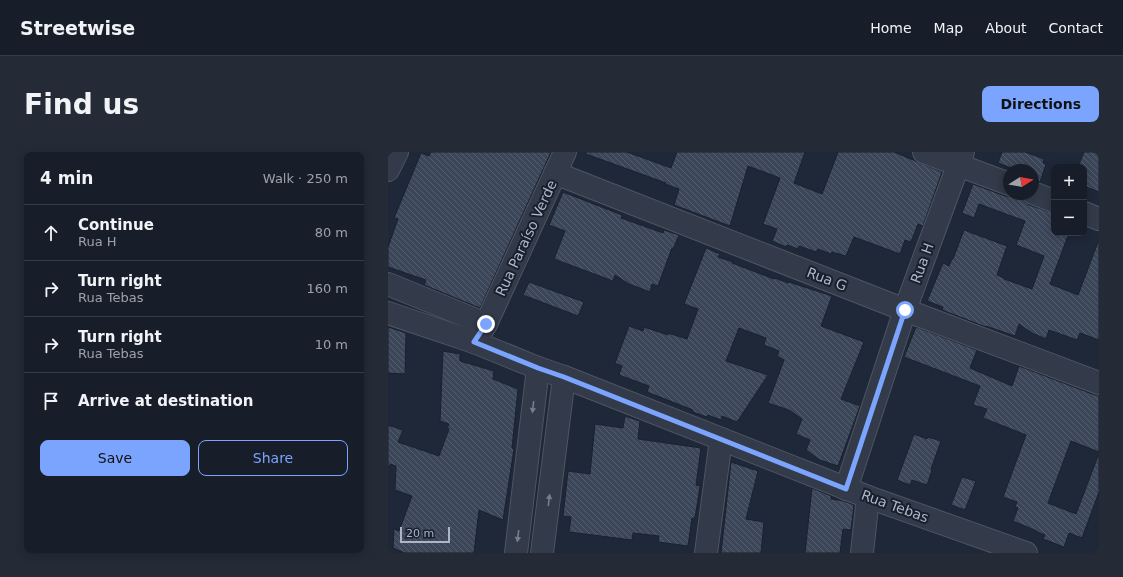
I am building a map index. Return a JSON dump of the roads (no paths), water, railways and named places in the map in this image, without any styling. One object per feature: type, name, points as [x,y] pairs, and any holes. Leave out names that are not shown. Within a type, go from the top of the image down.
[{"type":"street","points":[[388,170],[397,152]]},
{"type":"street","name":"Rua Paraíso Verde","points":[[486,324],[565,152]]},
{"type":"street","points":[[924,152],[961,158],[1003,181]]},
{"type":"street","name":"Rua H","points":[[846,489],[905,310],[961,158]]},
{"type":"street","name":"Rua G","points":[[555,173],[905,310],[1099,383]]},
{"type":"street","points":[[1039,195],[1051,200]]},
{"type":"street","points":[[1087,214],[1099,218]]},
{"type":"street","points":[[388,284],[486,324],[474,342]]},
{"type":"street","name":"Rua Tebas","points":[[388,313],[474,342],[846,489],[1026,553]]},
{"type":"street","points":[[516,553],[538,368]]},
{"type":"street","points":[[542,553],[564,377]]},
{"type":"street","points":[[706,553],[721,439]]},
{"type":"street","points":[[862,553],[868,497]]}]
